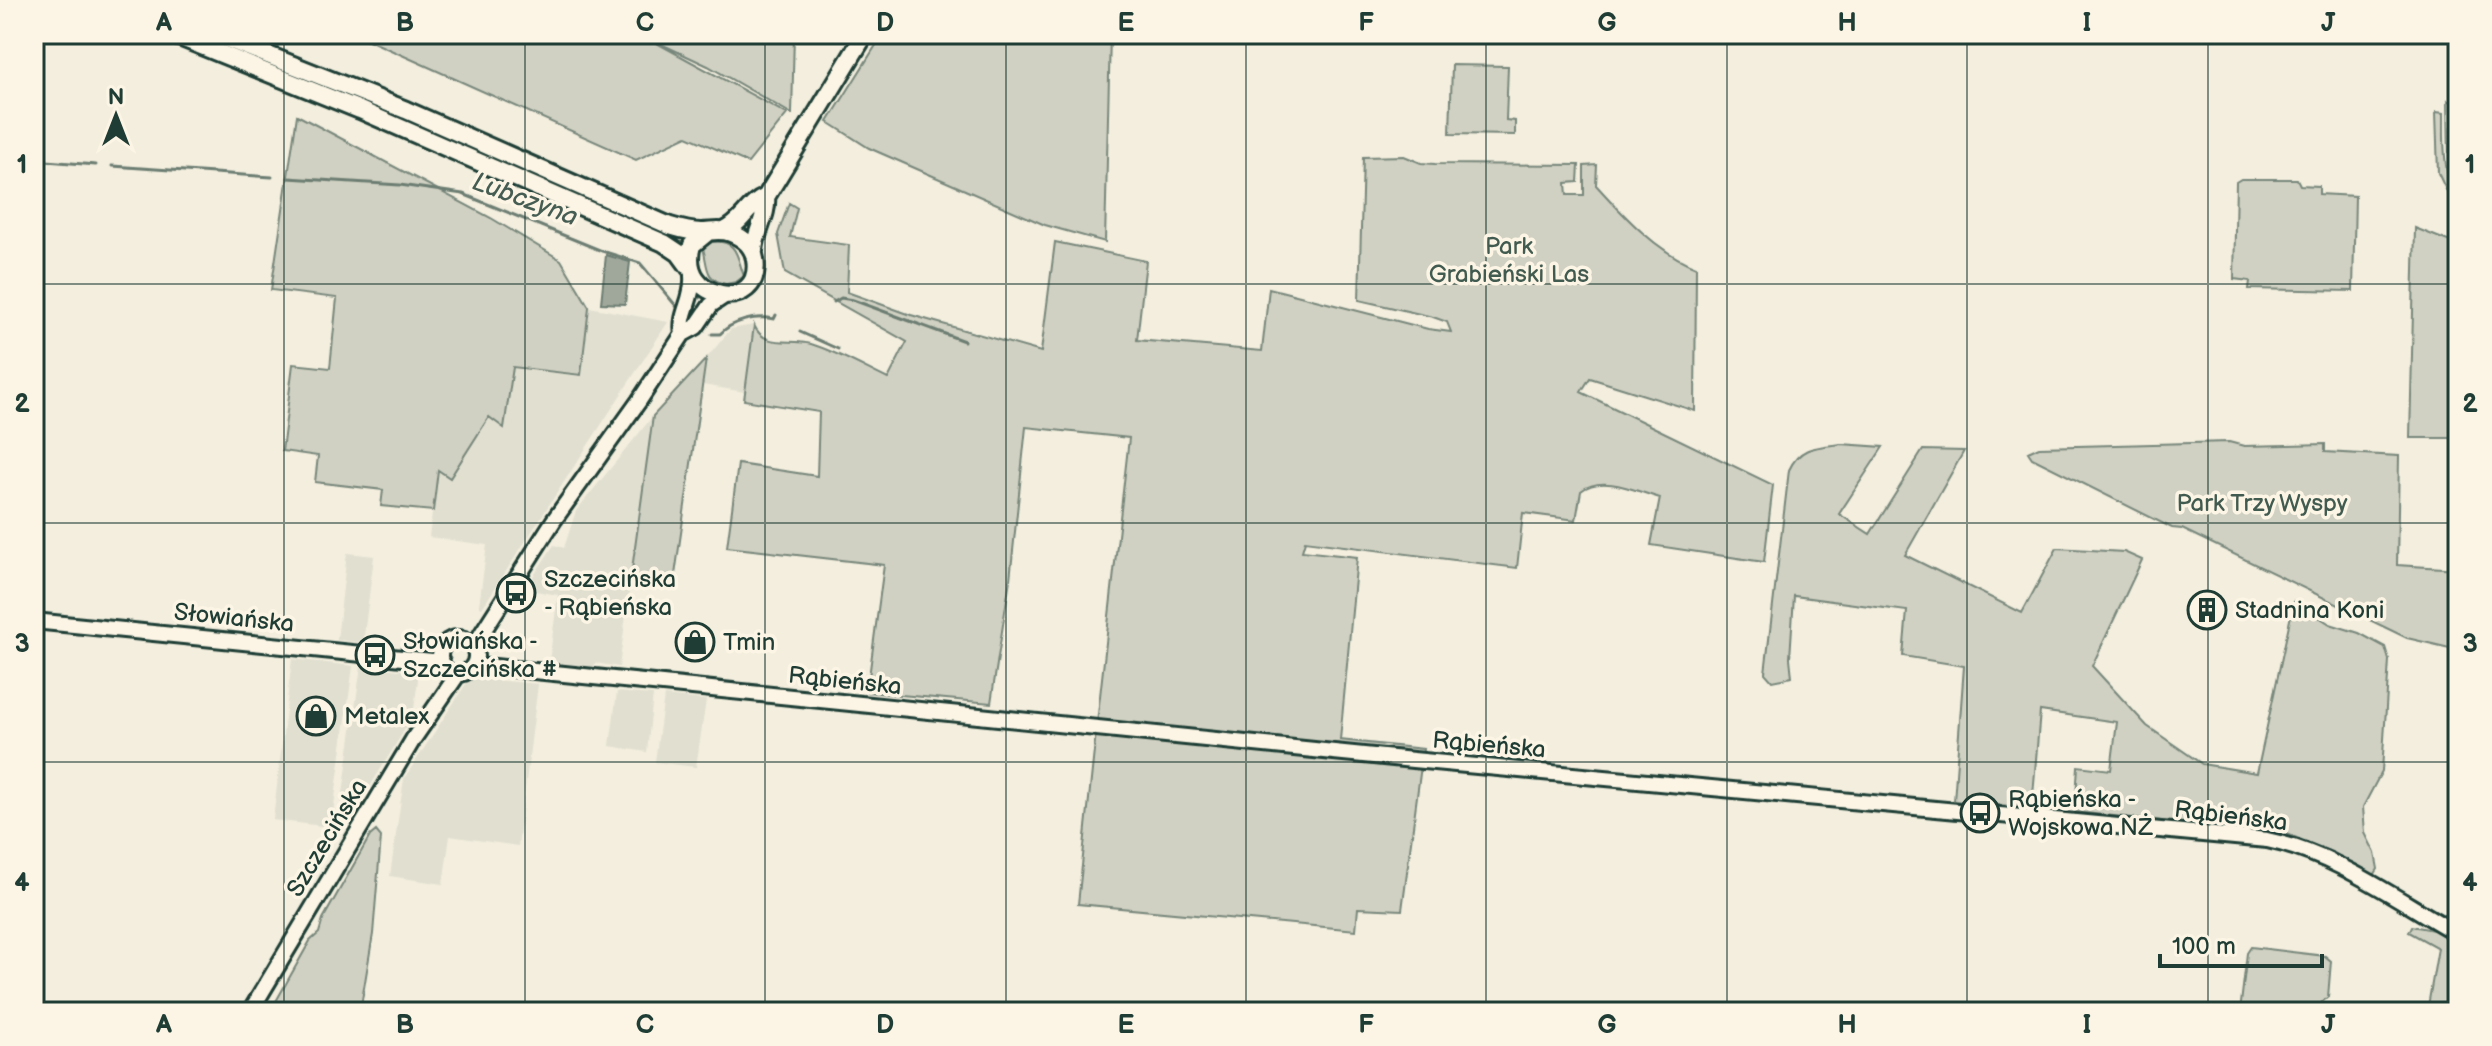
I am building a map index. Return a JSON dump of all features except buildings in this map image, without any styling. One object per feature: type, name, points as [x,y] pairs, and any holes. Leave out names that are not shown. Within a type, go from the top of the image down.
[{"type":"main road","points":[[172,34],[360,110],[638,232],[671,248],[711,292],[726,295],[740,293],[754,280],[757,230],[767,211],[766,197]]},
{"type":"main road","points":[[215,34],[406,110],[670,226],[743,239],[754,251]]},
{"type":"main road","points":[[691,272],[692,245],[736,225],[753,203],[766,197],[865,34]]},
{"type":"street","points":[[683,334],[681,324],[692,295],[691,272]]},
{"type":"street","points":[[457,660],[482,633],[554,520],[683,334],[696,327],[711,305],[726,295]]},
{"type":"street","name":"Słowiańska","points":[[34,621],[457,660]]},
{"type":"street","name":"Rąbieńska","points":[[457,660],[495,667],[1429,762],[2267,840],[2326,859],[2458,934]]},
{"type":"street","name":"Szczecińska","points":[[250,1012],[445,690],[457,660]]},
{"type":"shaded area","points":[[606,255],[630,262],[625,304],[601,303]]},
{"type":"shaded area","points":[[589,307],[668,322],[482,608],[479,606],[487,545],[429,537],[438,469],[450,478],[489,417],[503,427],[512,367],[581,375]]},
{"type":"shaded area","points":[[754,325],[745,392],[703,385],[706,359],[731,329]]},
{"type":"shaded area","points":[[653,416],[619,667],[549,662],[558,595],[525,589],[554,545],[564,548],[576,511]]},
{"type":"shaded area","points":[[347,553],[374,556],[363,643],[337,640]]},
{"type":"shaded area","name":"Metalex","points":[[292,659],[353,666],[331,827],[273,820]]},
{"type":"shaded area","name":"Metalex","points":[[361,666],[419,672],[413,716],[344,829],[338,829]]},
{"type":"shaded area","points":[[470,678],[538,684],[518,846],[450,836],[443,884],[390,876],[404,779]]},
{"type":"shaded area","points":[[617,692],[653,695],[647,752],[610,746]]},
{"type":"shaded area","points":[[664,696],[706,700],[696,767],[655,762]]},
{"type":"green space","points":[[355,34],[794,34],[792,114],[708,66],[642,35],[787,114],[748,163],[687,136],[636,160]]},
{"type":"green space","points":[[883,34],[1110,34],[1105,242],[1045,225],[869,148],[828,122]]},
{"type":"green space","points":[[1452,65],[1508,66],[1506,120],[1515,121],[1515,135],[1450,134]]},
{"type":"green space","points":[[2448,100],[2458,106],[2458,194],[2449,165]]},
{"type":"green space","points":[[2436,112],[2444,113],[2446,164],[2458,215],[2438,173]]},
{"type":"green space","points":[[297,115],[491,218],[561,260],[589,307],[581,375],[513,367],[504,428],[489,417],[450,478],[438,470],[433,511],[381,506],[383,490],[315,482],[318,456],[282,451],[293,364],[330,368],[337,298],[271,290]]},
{"type":"green space","name":"Park Grabieński Las","points":[[1404,156],[1421,163],[1435,164],[1579,165],[1578,182],[1566,183],[1567,195],[1584,195],[1584,166],[1597,165],[1596,185],[1618,209],[1655,243],[1696,267],[1695,411],[1590,378],[1581,392],[1773,485],[1764,562],[1651,545],[1660,498],[1609,484],[1589,486],[1581,491],[1576,520],[1523,513],[1517,568],[1305,541],[1302,551],[1357,557],[1340,740],[1423,749],[1422,756],[1097,723],[1129,438],[1026,427],[1010,579],[991,703],[867,692],[884,565],[727,547],[738,464],[817,476],[819,412],[744,400],[754,325],[758,332],[771,340],[811,344],[888,379],[907,342],[785,273],[778,234],[789,203],[797,208],[790,237],[849,245],[847,292],[911,315],[1041,352],[1055,242],[1146,261],[1137,340],[1262,351],[1269,288],[1428,329],[1451,332],[1447,322],[1433,317],[1359,300],[1363,157]]},
{"type":"green space","points":[[2241,179],[2297,179],[2300,185],[2319,186],[2319,194],[2355,196],[2353,291],[2249,289],[2250,281],[2234,279],[2236,182]]},
{"type":"green space","points":[[2415,228],[2458,245],[2458,438],[2410,438]]},
{"type":"green space","points":[[712,242],[732,247],[744,276],[726,284],[710,275],[703,248]]},
{"type":"green space","points":[[706,359],[673,589],[630,584],[653,416]]},
{"type":"green space","name":"Park Trzy Wyspy","points":[[2229,442],[2244,446],[2325,444],[2325,452],[2399,456],[2397,565],[2458,569],[2458,650],[2407,638],[2182,529],[2172,528],[2032,458],[2028,452],[2039,447]]},
{"type":"green space","points":[[1841,444],[1883,447],[1839,514],[1870,534],[1923,450],[1964,451],[1905,555],[2022,613],[2057,548],[2124,552],[2142,560],[2092,666],[2147,726],[2202,764],[2257,773],[2294,601],[2330,624],[2359,633],[2385,647],[2389,660],[2382,771],[2363,807],[2365,833],[2375,853],[2378,869],[2373,877],[2334,853],[2287,834],[2075,812],[2078,766],[2111,770],[2117,722],[2040,711],[2032,808],[1954,801],[1964,666],[1903,656],[1907,611],[1794,596],[1790,658],[1792,677],[1772,681],[1765,673],[1789,470],[1804,452]]},
{"type":"green space","points":[[1096,732],[1421,766],[1402,910],[1358,908],[1356,930],[1078,904]]},
{"type":"green space","points":[[376,831],[381,837],[373,934],[360,1012],[270,1012],[310,941],[319,933],[323,919],[370,836]]},
{"type":"green space","points":[[2412,926],[2433,930],[2436,927],[2458,940],[2458,1012],[2427,1012],[2438,948],[2409,932]]},
{"type":"green space","points":[[2251,947],[2325,956],[2331,961],[2328,997],[2321,1003],[2319,1012],[2240,1012],[2247,953]]},
{"type":"waterway","name":"Lubczyna","points":[[34,160],[96,165]]},
{"type":"waterway","name":"Lubczyna","points":[[112,166],[272,177]]},
{"type":"waterway","name":"Lubczyna","points":[[288,178],[400,185],[463,194],[602,251],[640,263],[677,307]]},
{"type":"waterway","name":"Lubczyna","points":[[834,302],[841,298],[853,300],[964,341]]},
{"type":"waterway","name":"Lubczyna","points":[[712,334],[720,334],[745,320],[774,319],[776,315]]},
{"type":"waterway","points":[[800,332],[838,349]]},
{"type":"place","name":"Szczecińska - Rąbieńska","points":[[516,593]]},
{"type":"place","name":"Stadnina Koni","points":[[2207,610]]},
{"type":"place","name":"Tmin","points":[[695,642]]},
{"type":"place","name":"Słowiańska - Szczecińska #","points":[[375,655]]},
{"type":"place","name":"Metalex","points":[[316,716]]},
{"type":"place","name":"Rąbieńska - Wojskowa NŻ","points":[[1980,813]]}]
